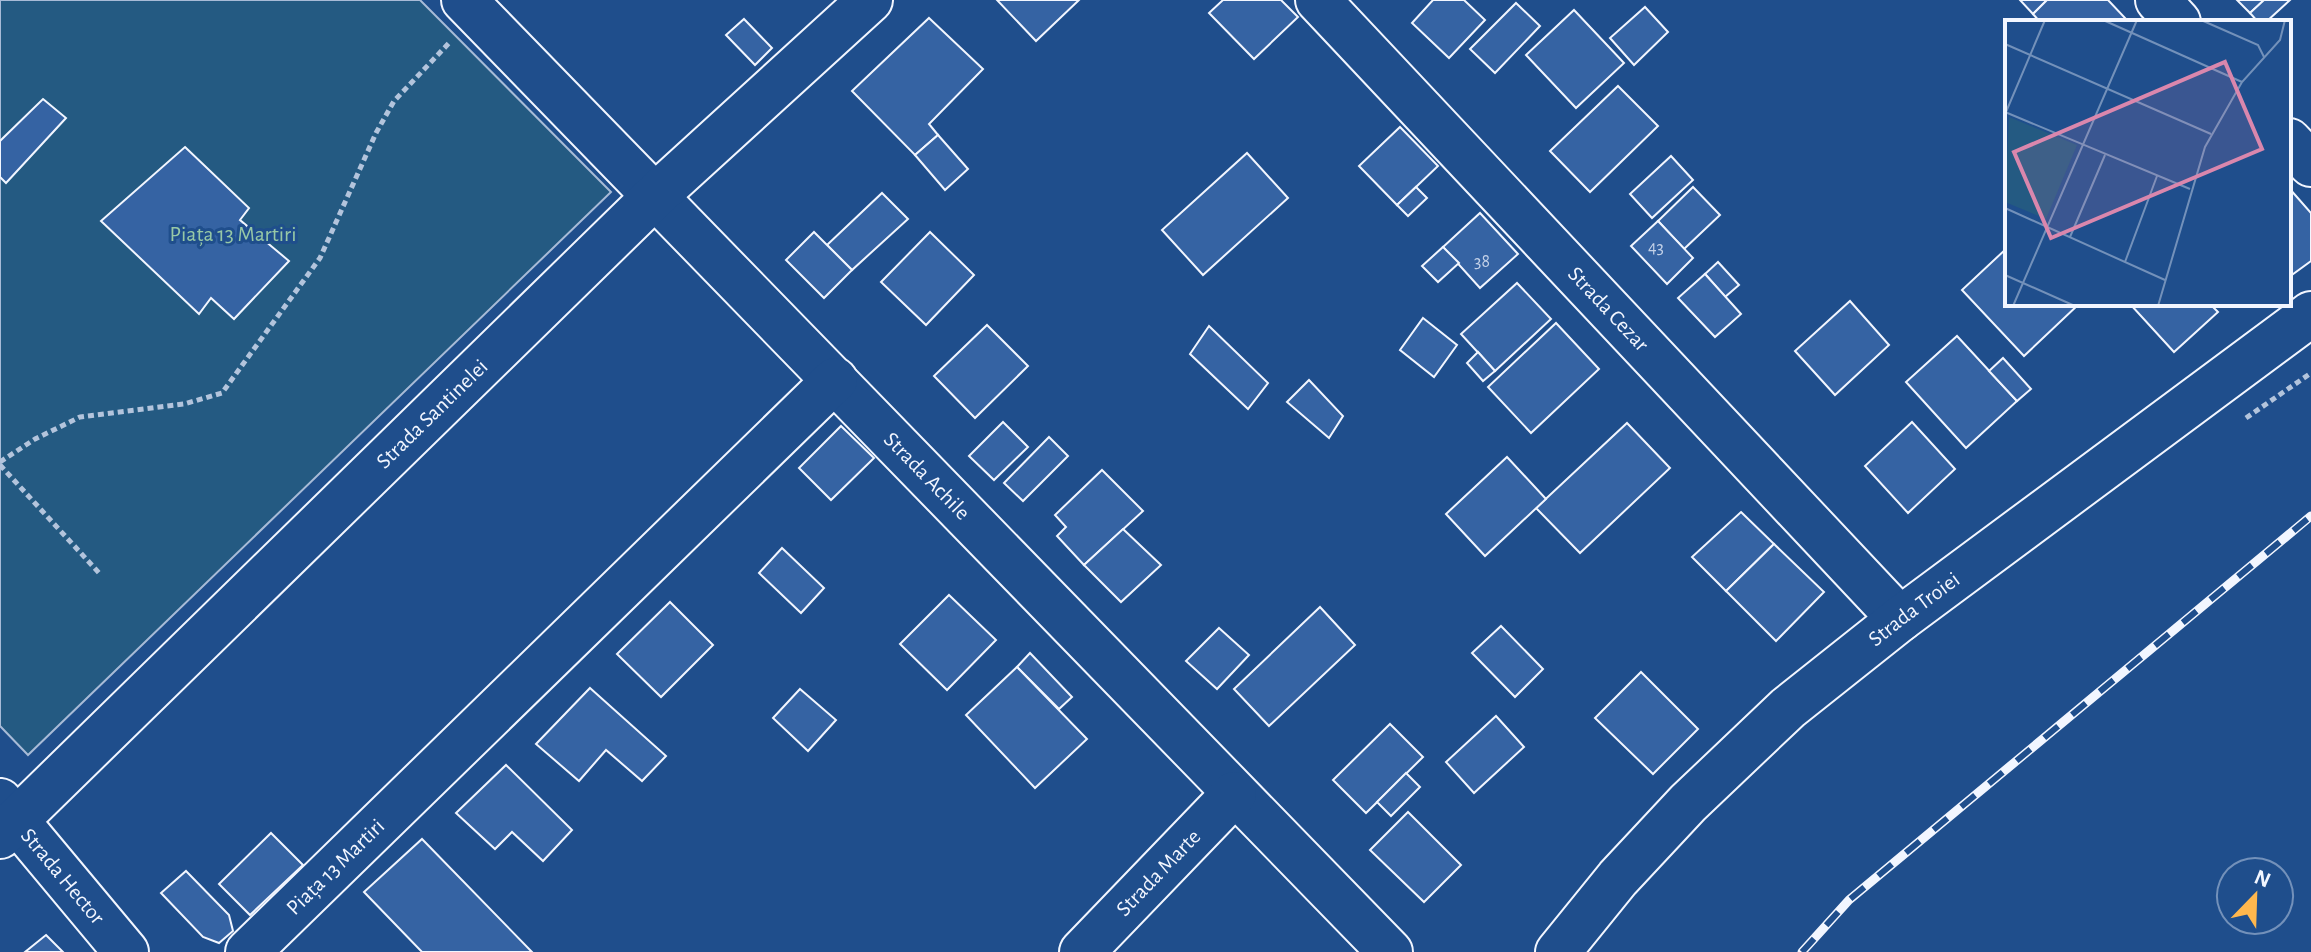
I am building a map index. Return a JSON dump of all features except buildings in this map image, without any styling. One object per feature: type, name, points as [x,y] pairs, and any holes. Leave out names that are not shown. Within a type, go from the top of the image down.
[{"type":"street","name":"Strada Santinelei","points":[[6,819],[654,197],[870,0]]},
{"type":"street","name":"Strada Cezar","points":[[1318,0],[1900,619]]},
{"type":"street","points":[[2158,0],[2176,20]]},
{"type":"street","name":"Strada Achile","points":[[471,7],[1390,952]]},
{"type":"street","points":[[2291,143],[2311,164]]},
{"type":"street","name":"Strada Troiei","points":[[1558,952],[1618,878],[1688,803],[1788,708],[1900,619],[2311,314]]},
{"type":"street","name":"Piața 13 Martiri","points":[[248,952],[835,380]]},
{"type":"street","name":"Strada Marte","points":[[1082,952],[1234,794]]},
{"type":"street","name":"Strada Hector","points":[[6,819],[126,952]]},
{"type":"path","points":[[100,574],[0,464],[35,439],[80,417],[184,404],[222,393],[320,258],[376,133],[394,101],[471,7]]},
{"type":"green space","name":"Piața 13 Martiri","points":[[0,0],[420,0],[611,192],[28,755],[0,726]]},
{"type":"railway","points":[[1802,952],[1849,900],[2311,516]]}]
